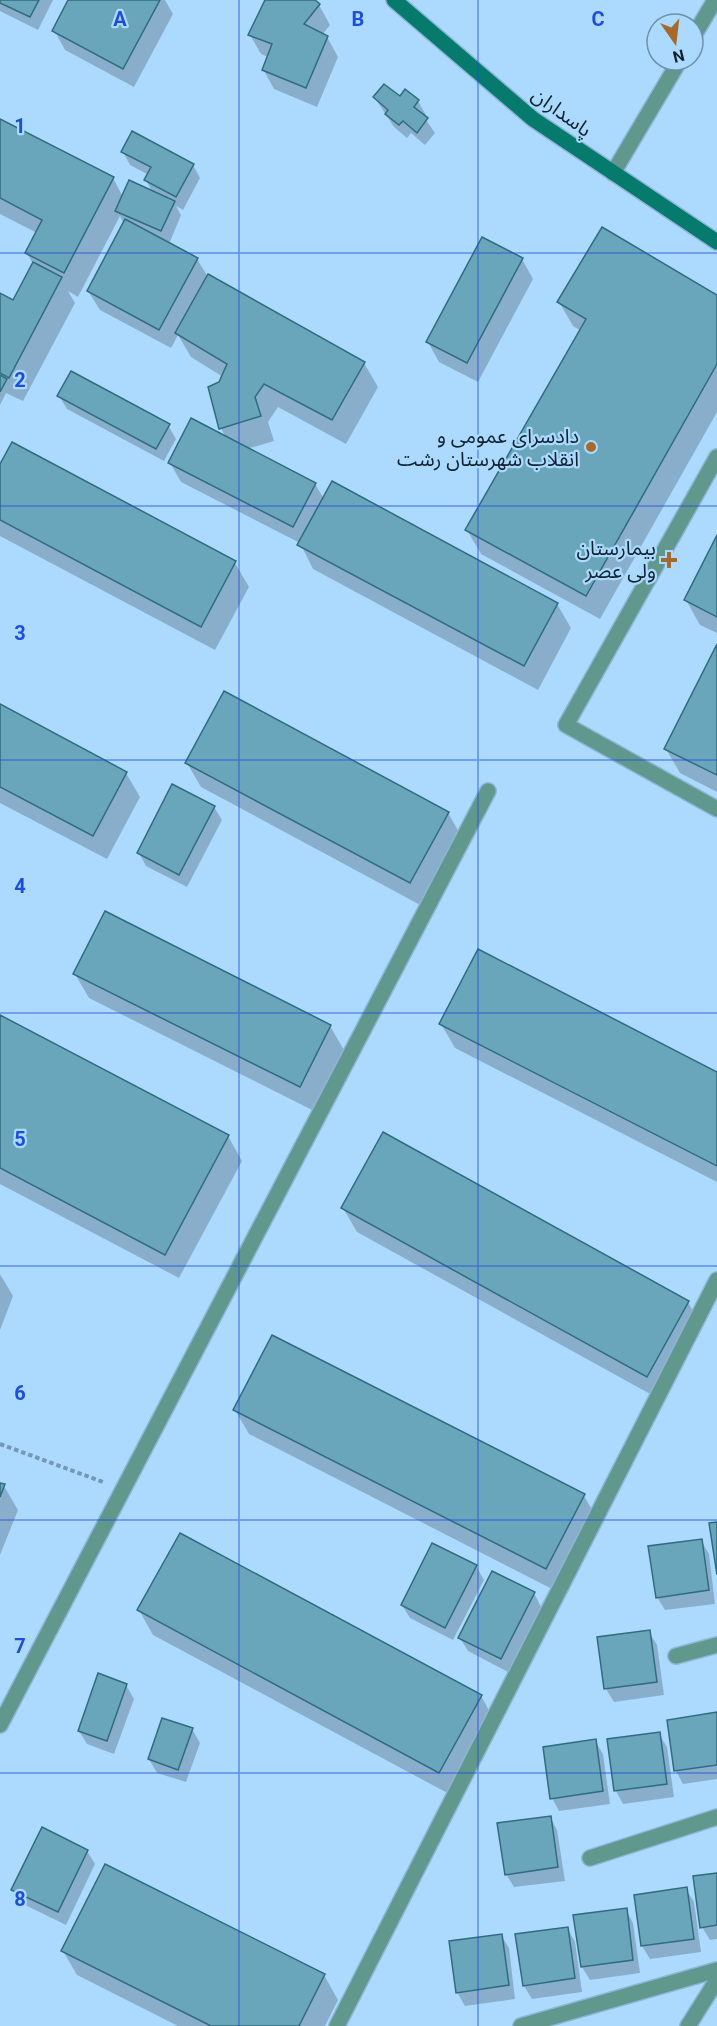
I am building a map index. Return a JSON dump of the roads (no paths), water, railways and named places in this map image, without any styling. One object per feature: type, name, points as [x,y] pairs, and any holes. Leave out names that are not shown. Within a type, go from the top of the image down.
[{"type":"main road","name":"پاسداران","points":[[394,0],[533,119],[717,242]]},
{"type":"street","points":[[705,17],[715,0]]},
{"type":"street","points":[[613,173],[673,72]]},
{"type":"street","points":[[717,457],[566,725],[717,809]]},
{"type":"street","points":[[0,1725],[488,791]]},
{"type":"street","points":[[337,2026],[717,1280]]},
{"type":"street","points":[[676,1656],[717,1645]]},
{"type":"street","points":[[591,1858],[717,1817]]},
{"type":"street","points":[[521,2026],[717,1970]]},
{"type":"street","points":[[688,2026],[717,1980]]},
{"type":"place","name":"دادسرای عمومی و انقلاب شهرستان رشت","points":[[591,447]]},
{"type":"place","name":"بیمارستان ولی عصر","points":[[669,560]]}]
